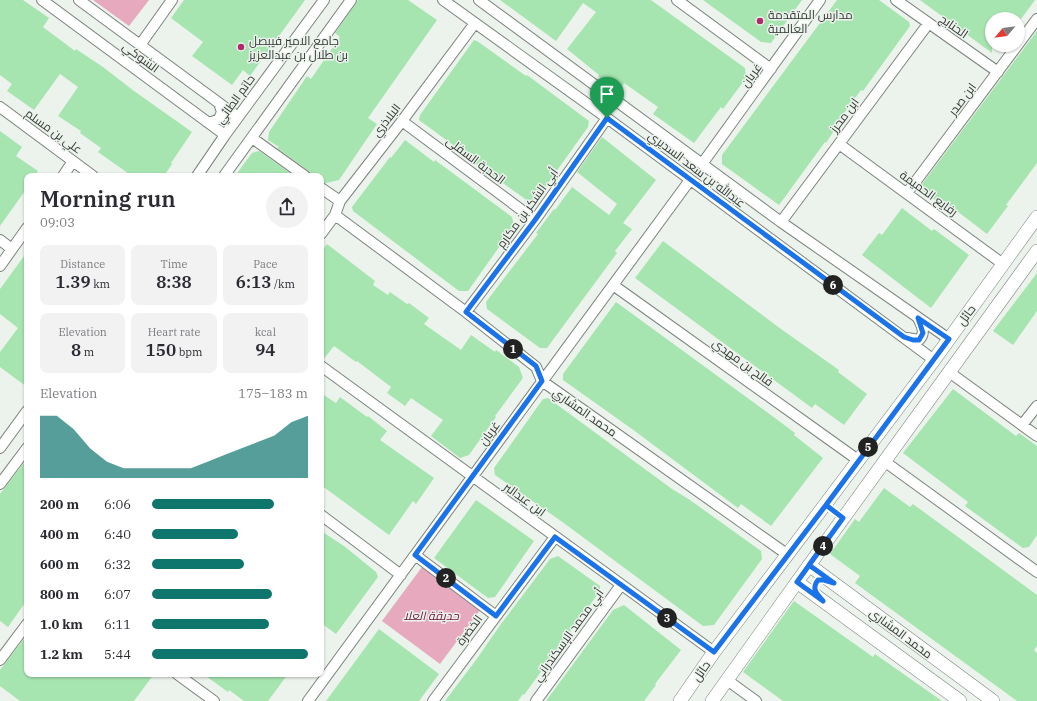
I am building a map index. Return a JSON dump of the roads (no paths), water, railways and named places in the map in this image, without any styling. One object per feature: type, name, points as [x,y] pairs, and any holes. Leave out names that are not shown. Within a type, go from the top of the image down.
[{"type":"street","name":"الشوكي","points":[[42,0],[225,135]]},
{"type":"street","name":"الشوكي","points":[[79,0],[238,117]]},
{"type":"street","points":[[140,45],[172,0]]},
{"type":"street","name":"حاتم الطائي","points":[[199,173],[238,117],[324,0]]},
{"type":"street","points":[[226,173],[351,0]]},
{"type":"street","name":"عبدالله بن سعد السديري","points":[[443,0],[474,24],[607,118],[934,360]]},
{"type":"street","name":"عبدالله بن سعد السديري","points":[[479,0],[781,222],[949,339]]},
{"type":"street","points":[[677,0],[771,69]]},
{"type":"street","name":"غريان","points":[[702,164],[820,0]]},
{"type":"street","name":"الحنابج","points":[[896,0],[998,72]]},
{"type":"street","name":"ابن صدر","points":[[907,193],[1037,19]]},
{"type":"street","name":"البلاذري","points":[[324,230],[335,215],[340,201],[474,24]]},
{"type":"street","name":"ابن محرز","points":[[781,222],[928,24]]},
{"type":"street","points":[[207,122],[212,122],[219,119],[222,112],[219,103]]},
{"type":"street","name":"علي بن مسلم","points":[[0,107],[89,173]]},
{"type":"street","name":"أبي الشكر بن مكارم","points":[[466,312],[535,220],[607,118]]},
{"type":"street","name":"الحدبة السفلى","points":[[402,121],[535,220]]},
{"type":"street","points":[[252,138],[301,173]]},
{"type":"street","name":"رفايع الحميمة","points":[[839,144],[1003,264]]},
{"type":"street","points":[[65,173],[73,161]]},
{"type":"street","name":"غريان","points":[[308,701],[690,180]]},
{"type":"street","points":[[324,190],[340,201]]},
{"type":"street","name":"محمد المشاري","points":[[335,215],[536,366],[542,381],[788,555]]},
{"type":"street","name":"حائل","points":[[680,701],[714,652],[934,360],[1037,217]]},
{"type":"street","points":[[0,266],[24,232]]},
{"type":"street","points":[[0,240],[12,249]]},
{"type":"street","name":"حائل","points":[[712,701],[884,461],[1037,252]]},
{"type":"street","name":"فالح بن مهدي","points":[[613,285],[858,460]]},
{"type":"street","points":[[904,337],[913,340],[919,340],[922,338],[923,333],[918,318]]},
{"type":"street","name":"ابن عبدالبر","points":[[324,368],[714,652]]},
{"type":"street","points":[[949,372],[1037,436]]},
{"type":"street","points":[[1022,425],[1037,406]]},
{"type":"street","points":[[0,448],[24,415]]},
{"type":"street","points":[[0,484],[24,454]]},
{"type":"street","points":[[884,461],[1037,571]]},
{"type":"street","points":[[826,505],[843,518]]},
{"type":"street","points":[[324,517],[401,575]]},
{"type":"street","name":"الخضرة","points":[[433,701],[555,537]]},
{"type":"street","points":[[415,555],[496,616]]},
{"type":"street","name":"محمد المشاري","points":[[809,565],[994,701]]},
{"type":"street","points":[[823,601],[814,589],[815,584],[818,580],[834,583]]},
{"type":"street","name":"محمد المشاري","points":[[797,582],[960,701]]},
{"type":"street","name":"أبي محمد الإسكندراني","points":[[536,701],[621,585]]},
{"type":"street","points":[[0,660],[24,628]]},
{"type":"street","points":[[183,677],[214,701]]},
{"type":"street","points":[[727,680],[756,701]]},
{"type":"place","name":"مدارس المتقدمة العالمية","points":[[760,21]]},
{"type":"place","name":"جامع الامير فيبصل بن طلال بن عبدالعزيز","points":[[241,47]]},
{"type":"park label","name":"حديقة العلا","points":[[431,615]]}]
